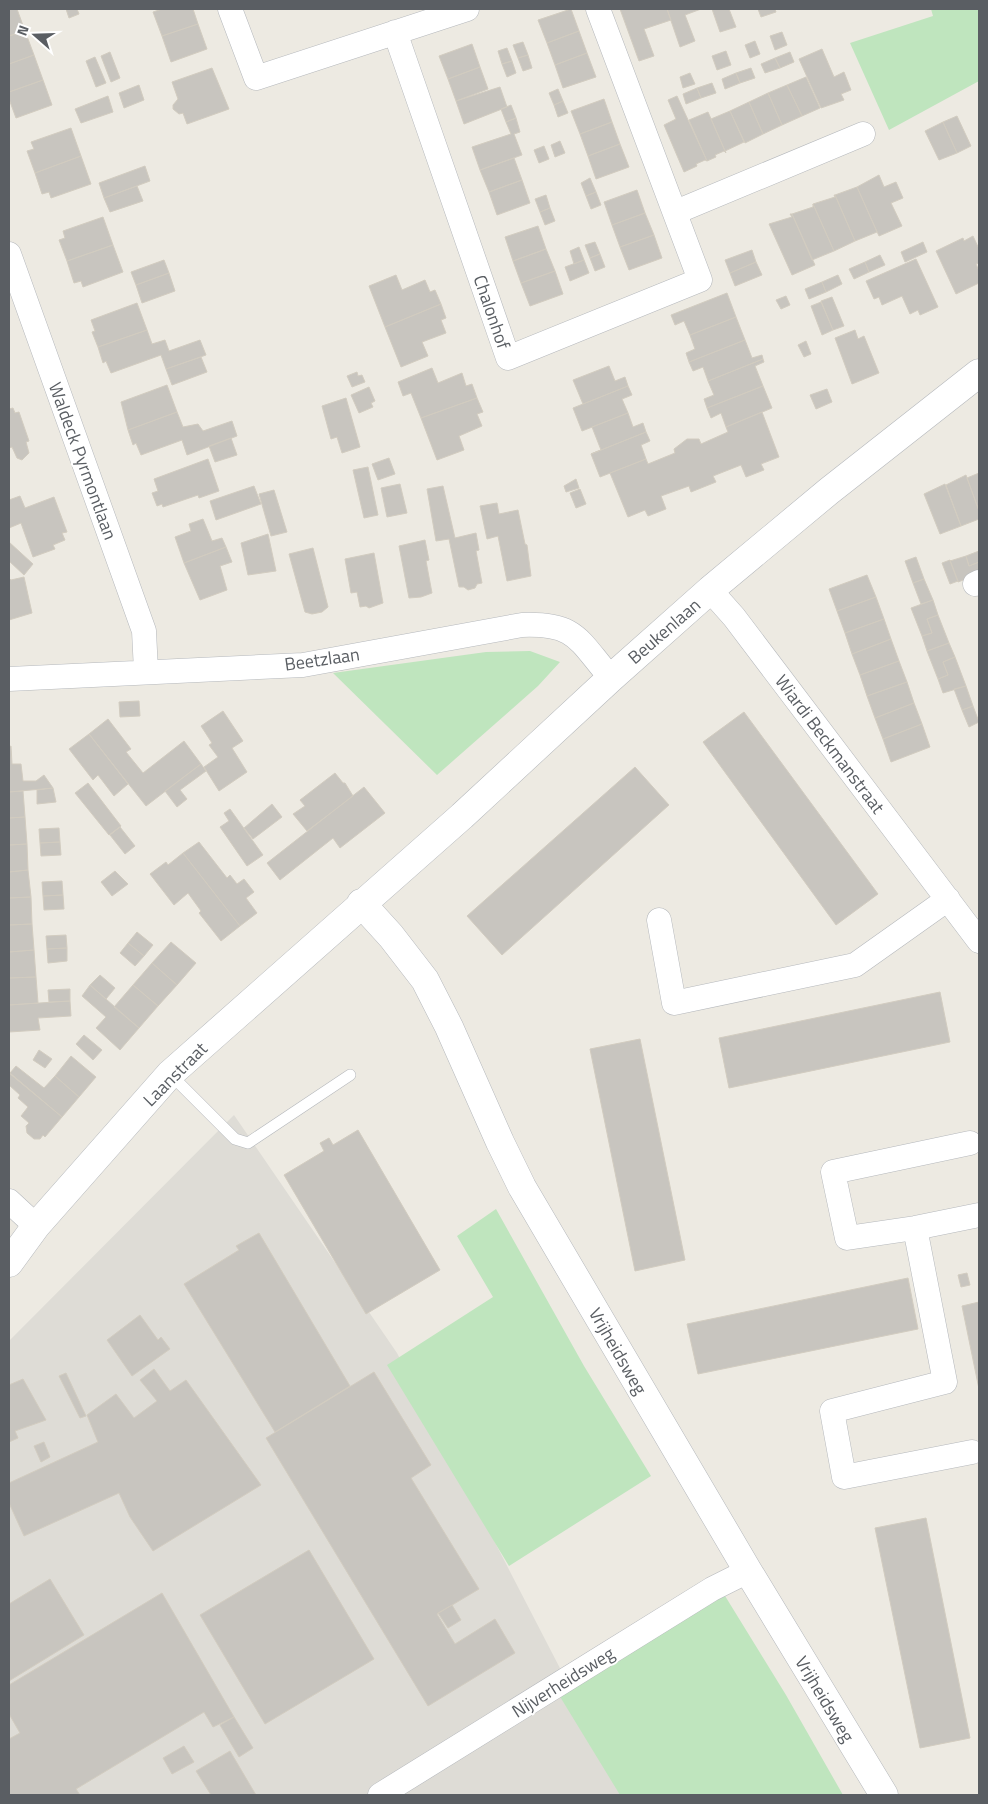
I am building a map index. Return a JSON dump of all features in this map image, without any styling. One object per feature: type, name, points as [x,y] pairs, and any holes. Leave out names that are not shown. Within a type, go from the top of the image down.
[{"type":"street","points":[[230,9],[256,78],[467,9]]},
{"type":"street","name":"Chalonhof","points":[[395,32],[508,358],[700,280],[598,9]]},
{"type":"street","points":[[676,212],[863,134]]},
{"type":"street","name":"Waldeck Pyrmontlaan","points":[[9,254],[144,631],[146,671]]},
{"type":"street","name":"Beukenlaan","points":[[361,904],[462,816],[611,678],[710,590],[829,491],[979,372]]},
{"type":"street","name":"Wiardi Beckmanstraat","points":[[710,590],[734,617],[979,941]]},
{"type":"street","name":"Beetzlaan","points":[[9,679],[303,665],[522,625],[548,624],[574,634],[611,678]]},
{"type":"street","points":[[659,920],[674,1003],[855,965],[948,900]]},
{"type":"street","name":"Laanstraat","points":[[9,1263],[36,1226],[170,1074],[361,904]]},
{"type":"street","name":"Vrijheidsweg","points":[[361,904],[391,936],[425,980],[449,1026],[522,1187],[748,1571],[884,1795]]},
{"type":"street","points":[[970,1143],[833,1172],[847,1238],[915,1228],[979,1215]]},
{"type":"street","points":[[9,1201],[36,1226]]},
{"type":"street","points":[[915,1228],[945,1382],[832,1411],[844,1476],[972,1452]]},
{"type":"street","name":"Nijverheidsweg","points":[[380,1795],[712,1589],[748,1571]]},
{"type":"lane","points":[[170,1074],[235,1139],[248,1143],[350,1074]]},
{"type":"shaded area","points":[[234,1115],[397,1353],[579,1705],[635,1795],[9,1795],[9,1341]]},
{"type":"green space","points":[[931,9],[979,9],[979,81],[889,130],[850,43],[933,16]]},
{"type":"green space","points":[[530,651],[560,662],[538,686],[437,775],[333,673],[486,652]]},
{"type":"green space","points":[[496,1209],[584,1366],[651,1476],[509,1566],[387,1365],[493,1297],[457,1236]]},
{"type":"green space","points":[[722,1591],[786,1695],[843,1795],[620,1795],[559,1695]]},
{"type":"building","points":[[9,9],[17,9],[25,31],[9,36]]},
{"type":"building","points":[[66,9],[77,9],[79,14],[69,18]]},
{"type":"building","points":[[162,9],[193,9],[198,24],[162,36],[153,12]]},
{"type":"building","points":[[571,9],[579,31],[547,43],[538,20]]},
{"type":"building","points":[[620,9],[667,9],[671,20],[644,29],[654,56],[639,61]]},
{"type":"building","points":[[667,9],[701,9],[685,15],[695,41],[680,47]]},
{"type":"building","points":[[712,9],[729,9],[736,27],[720,32]]},
{"type":"building","points":[[758,9],[775,9],[776,12],[761,17]]},
{"type":"building","points":[[198,24],[207,49],[171,62],[162,36]]},
{"type":"building","points":[[25,31],[34,55],[9,64],[9,36]]},
{"type":"building","points":[[579,31],[587,53],[555,65],[547,43]]},
{"type":"building","points":[[782,32],[787,45],[775,50],[770,36]]},
{"type":"building","points":[[755,41],[760,54],[750,58],[745,45]]},
{"type":"building","points":[[523,42],[528,55],[518,58],[513,45]]},
{"type":"building","points":[[472,44],[480,67],[448,79],[439,56]]},
{"type":"building","points":[[507,48],[512,61],[502,64],[498,51]]},
{"type":"building","points":[[822,49],[834,77],[844,72],[851,90],[841,94],[844,100],[821,108],[799,59]]},
{"type":"building","points":[[726,51],[731,65],[717,70],[712,56]]},
{"type":"building","points":[[110,52],[120,78],[111,82],[101,56]]},
{"type":"building","points":[[790,52],[794,62],[780,68],[775,58]]},
{"type":"building","points":[[587,53],[596,77],[563,88],[555,65]]},
{"type":"building","points":[[34,55],[43,80],[9,92],[9,64]]},
{"type":"building","points":[[528,55],[532,68],[523,71],[518,58]]},
{"type":"building","points":[[95,57],[106,83],[96,87],[86,61]]},
{"type":"building","points":[[775,58],[780,68],[765,73],[761,64]]},
{"type":"building","points":[[512,61],[516,73],[507,77],[502,64]]},
{"type":"building","points":[[480,67],[488,89],[456,101],[448,79]]},
{"type":"building","points":[[212,68],[229,109],[187,124],[183,113],[179,114],[173,109],[173,105],[178,99],[172,82]]},
{"type":"building","points":[[751,68],[755,78],[740,83],[736,73]]},
{"type":"building","points":[[690,73],[695,84],[683,88],[680,77]]},
{"type":"building","points":[[736,73],[740,83],[725,89],[722,79]]},
{"type":"building","points":[[806,77],[820,108],[802,116],[787,85]]},
{"type":"building","points":[[43,80],[52,105],[16,118],[9,99],[9,92]]},
{"type":"building","points":[[712,83],[716,93],[701,98],[697,88]]},
{"type":"building","points":[[139,85],[144,100],[124,108],[119,93]]},
{"type":"building","points":[[787,85],[802,116],[782,125],[768,93]]},
{"type":"building","points":[[500,87],[507,107],[464,124],[456,101]]},
{"type":"building","points":[[697,88],[701,98],[686,104],[683,94]]},
{"type":"building","points":[[558,89],[563,101],[554,105],[549,93]]},
{"type":"building","points":[[768,93],[782,125],[763,134],[749,102]]},
{"type":"building","points":[[108,96],[113,112],[81,123],[75,109]]},
{"type":"building","points":[[677,96],[707,161],[696,164],[697,166],[684,172],[664,125],[676,119],[668,100]]},
{"type":"building","points":[[604,99],[612,122],[580,134],[571,111]]},
{"type":"building","points":[[563,101],[568,113],[558,117],[554,105]]},
{"type":"building","points":[[749,102],[763,134],[745,143],[730,111]]},
{"type":"building","points":[[511,105],[516,118],[506,122],[501,109]]},
{"type":"building","points":[[730,111],[744,142],[725,151],[711,119]]},
{"type":"building","points":[[708,112],[726,153],[724,151],[707,161],[689,120]]},
{"type":"building","points":[[957,116],[971,146],[957,153],[943,122]]},
{"type":"building","points":[[516,118],[520,132],[514,134],[522,155],[480,170],[472,147],[511,134],[506,122]]},
{"type":"building","points":[[612,122],[620,144],[588,156],[580,134]]},
{"type":"building","points":[[943,122],[957,153],[939,160],[925,131]]},
{"type":"building","points":[[71,128],[81,156],[35,173],[27,151],[34,149],[31,142]]},
{"type":"building","points":[[560,141],[565,153],[555,157],[551,145]]},
{"type":"building","points":[[620,144],[629,167],[596,179],[588,156]]},
{"type":"building","points":[[544,146],[549,159],[539,163],[534,150]]},
{"type":"building","points":[[81,156],[91,184],[51,198],[49,192],[42,194],[35,173]]},
{"type":"building","points":[[514,158],[522,180],[489,192],[480,170]]},
{"type":"building","points":[[145,166],[150,181],[104,198],[99,183]]},
{"type":"building","points":[[879,175],[884,187],[896,182],[903,198],[891,203],[902,226],[879,236],[857,187]]},
{"type":"building","points":[[590,178],[596,192],[586,196],[581,183]]},
{"type":"building","points":[[522,180],[530,203],[497,215],[489,192]]},
{"type":"building","points":[[137,186],[143,201],[110,212],[104,198]]},
{"type":"building","points":[[857,187],[877,232],[855,241],[835,195]]},
{"type":"building","points":[[637,190],[645,213],[612,225],[604,202]]},
{"type":"building","points":[[596,192],[601,205],[591,209],[586,196]]},
{"type":"building","points":[[546,195],[550,208],[540,212],[535,199]]},
{"type":"building","points":[[835,195],[855,241],[834,251],[813,204],[835,197]]},
{"type":"building","points":[[813,204],[834,251],[812,260],[792,214],[813,207]]},
{"type":"building","points":[[550,208],[555,221],[545,225],[540,212]]},
{"type":"building","points":[[645,213],[654,235],[620,247],[612,225]]},
{"type":"building","points":[[790,214],[792,214],[815,265],[792,275],[769,224],[792,217]]},
{"type":"building","points":[[103,217],[113,245],[67,261],[59,240],[65,238],[63,231]]},
{"type":"building","points":[[538,226],[546,249],[513,261],[505,237]]},
{"type":"building","points":[[654,235],[662,258],[629,270],[620,247]]},
{"type":"building","points":[[973,236],[979,249],[979,263],[976,264],[979,271],[979,283],[956,294],[936,251],[963,238],[964,241]]},
{"type":"building","points":[[595,242],[600,254],[590,258],[585,245]]},
{"type":"building","points":[[923,242],[927,252],[905,262],[901,252]]},
{"type":"building","points":[[113,245],[123,272],[83,287],[81,281],[74,283],[67,261]]},
{"type":"building","points":[[579,247],[584,260],[574,264],[570,251]]},
{"type":"building","points":[[546,249],[555,271],[521,283],[513,261]]},
{"type":"building","points":[[752,250],[756,262],[730,273],[725,260]]},
{"type":"building","points":[[600,254],[605,267],[595,271],[590,258]]},
{"type":"building","points":[[880,255],[885,265],[869,272],[865,262]]},
{"type":"building","points":[[916,259],[938,307],[920,315],[918,310],[910,314],[902,296],[882,305],[879,297],[874,299],[866,281]]},
{"type":"building","points":[[164,260],[169,273],[136,285],[131,272]]},
{"type":"building","points":[[584,260],[589,273],[570,281],[565,267]]},
{"type":"building","points":[[756,262],[762,275],[735,286],[730,273]]},
{"type":"building","points":[[865,262],[869,272],[854,279],[849,269]]},
{"type":"building","points":[[555,271],[563,294],[530,306],[521,283]]},
{"type":"building","points":[[169,273],[175,291],[142,303],[136,285]]},
{"type":"building","points":[[396,275],[402,290],[425,280],[430,292],[435,290],[441,304],[385,327],[369,286]]},
{"type":"building","points":[[838,275],[842,284],[826,292],[822,282]]},
{"type":"building","points":[[822,282],[826,292],[809,299],[805,289]]},
{"type":"building","points":[[727,293],[736,317],[690,335],[684,321],[675,325],[671,315]]},
{"type":"building","points":[[786,296],[790,305],[781,309],[776,300]]},
{"type":"building","points":[[832,297],[844,326],[833,330],[821,301]]},
{"type":"building","points":[[821,302],[833,330],[822,335],[811,306]]},
{"type":"building","points":[[137,303],[147,330],[98,347],[92,332],[95,331],[91,320]]},
{"type":"building","points":[[441,304],[446,318],[441,320],[446,333],[422,342],[428,356],[401,367],[385,327]]},
{"type":"building","points":[[736,317],[745,340],[689,362],[686,353],[695,349],[690,335]]},
{"type":"building","points":[[147,330],[152,344],[165,340],[169,351],[200,340],[206,355],[166,369],[161,355],[111,373],[106,361],[103,363],[98,347]]},
{"type":"building","points":[[855,330],[858,339],[864,336],[879,373],[852,384],[835,338]]},
{"type":"building","points":[[745,340],[752,358],[762,355],[763,359],[708,381],[703,367],[693,371],[689,362]]},
{"type":"building","points":[[806,341],[811,354],[804,357],[798,345]]},
{"type":"building","points":[[201,357],[207,372],[172,385],[166,369]]},
{"type":"building","points":[[763,359],[764,362],[755,366],[763,386],[707,408],[704,399],[714,395],[708,381]]},
{"type":"building","points":[[609,366],[615,381],[625,377],[628,386],[583,404],[573,380]]},
{"type":"building","points":[[432,368],[438,383],[462,373],[466,386],[472,384],[477,398],[421,418],[411,393],[403,396],[398,382]]},
{"type":"building","points":[[357,372],[358,376],[362,375],[365,382],[352,387],[347,376]]},
{"type":"building","points":[[167,385],[177,412],[128,430],[121,402]]},
{"type":"building","points":[[628,386],[632,395],[622,399],[628,413],[582,431],[573,408]]},
{"type":"building","points":[[763,386],[772,408],[726,427],[721,413],[711,418],[707,408]]},
{"type":"building","points":[[369,387],[375,401],[371,403],[373,407],[359,413],[351,395]]},
{"type":"building","points":[[827,389],[832,402],[816,409],[810,395]]},
{"type":"building","points":[[346,398],[360,447],[342,453],[337,437],[331,439],[322,406]]},
{"type":"building","points":[[477,398],[483,412],[477,414],[482,426],[459,436],[464,450],[437,460],[421,418]]},
{"type":"building","points":[[13,408],[15,413],[19,412],[29,441],[26,442],[29,453],[22,460],[17,458],[12,447],[9,448],[9,409]]},
{"type":"building","points":[[177,412],[183,427],[198,424],[203,431],[232,421],[237,436],[187,455],[182,440],[141,455],[136,443],[133,445],[128,430]]},
{"type":"building","points":[[762,412],[779,457],[761,464],[764,470],[746,477],[741,465],[713,476],[716,482],[691,492],[689,486],[661,496],[666,509],[648,516],[645,510],[628,517],[610,473],[646,459],[648,464],[675,453],[674,449],[687,439],[699,439],[701,444],[728,432],[726,427]]},
{"type":"building","points":[[628,413],[633,427],[643,423],[646,432],[601,450],[592,427]]},
{"type":"building","points":[[646,432],[650,441],[641,445],[646,459],[600,477],[591,454]]},
{"type":"building","points":[[231,438],[237,455],[215,462],[209,446]]},
{"type":"building","points":[[389,458],[395,474],[378,480],[372,464]]},
{"type":"building","points":[[208,459],[219,491],[199,498],[198,495],[163,507],[162,504],[157,506],[152,493],[158,491],[154,479]]},
{"type":"building","points":[[368,467],[378,515],[364,518],[353,470]]},
{"type":"building","points":[[979,473],[979,511],[967,478]]},
{"type":"building","points":[[966,475],[979,511],[979,519],[961,526],[946,485]]},
{"type":"building","points":[[576,479],[579,488],[566,492],[564,486]]},
{"type":"building","points":[[400,484],[407,513],[387,517],[381,488]]},
{"type":"building","points":[[945,484],[961,526],[940,534],[924,494]]},
{"type":"building","points":[[254,486],[261,504],[216,520],[210,501]]},
{"type":"building","points":[[443,486],[455,538],[476,533],[479,550],[476,551],[482,583],[468,590],[464,587],[459,587],[449,539],[436,541],[427,489]]},
{"type":"building","points":[[580,489],[586,504],[576,508],[570,493]]},
{"type":"building","points":[[274,490],[287,532],[271,536],[259,494]]},
{"type":"building","points":[[20,496],[25,508],[54,497],[67,532],[62,533],[65,540],[53,545],[55,549],[33,557],[21,523],[9,528],[9,500]]},
{"type":"building","points":[[497,503],[499,514],[518,510],[525,544],[527,545],[531,576],[507,581],[498,536],[487,539],[480,506]]},
{"type":"building","points":[[203,519],[212,541],[222,538],[226,547],[184,563],[175,537],[191,531],[189,524]]},
{"type":"building","points":[[268,534],[276,571],[248,575],[241,543]]},
{"type":"building","points":[[425,540],[429,560],[426,561],[432,593],[421,597],[409,598],[399,546]]},
{"type":"building","points":[[9,542],[33,564],[24,575],[9,561]]},
{"type":"building","points":[[226,547],[232,562],[220,566],[227,590],[200,600],[184,563]]},
{"type":"building","points":[[313,548],[328,607],[322,612],[312,614],[305,612],[289,554]]},
{"type":"building","points":[[979,551],[979,562],[969,566],[966,556]]},
{"type":"building","points":[[374,553],[383,603],[369,608],[366,606],[360,607],[357,592],[351,593],[345,559]]},
{"type":"building","points":[[966,556],[969,566],[979,562],[979,574],[958,582],[950,561]]},
{"type":"building","points":[[916,557],[924,579],[913,583],[905,561]]},
{"type":"building","points":[[950,560],[958,581],[950,584],[942,563]]},
{"type":"building","points":[[867,575],[876,597],[837,611],[829,589]]},
{"type":"building","points":[[24,577],[32,613],[9,620],[9,578],[11,580]]},
{"type":"building","points":[[924,579],[933,600],[921,604],[913,583]]},
{"type":"building","points":[[876,597],[884,619],[845,633],[837,611]]},
{"type":"building","points":[[933,600],[938,615],[927,619],[932,633],[922,636],[911,608]]},
{"type":"building","points":[[938,615],[949,643],[927,651],[922,636],[932,633],[927,619]]},
{"type":"building","points":[[884,619],[891,639],[852,654],[845,633]]},
{"type":"building","points":[[891,639],[899,661],[860,675],[852,654]]},
{"type":"building","points":[[949,643],[955,657],[943,662],[948,675],[938,679],[927,651]]},
{"type":"building","points":[[955,657],[966,686],[943,693],[938,679],[948,675],[943,662]]},
{"type":"building","points":[[899,661],[907,682],[867,696],[860,675]]},
{"type":"building","points":[[907,682],[914,703],[875,718],[867,696]]},
{"type":"building","points":[[966,686],[973,706],[962,710],[954,689]]},
{"type":"building","points":[[139,701],[140,716],[120,717],[119,702]]},
{"type":"building","points":[[914,703],[922,724],[883,739],[875,718]]},
{"type":"building","points":[[973,706],[979,722],[969,727],[962,710]]},
{"type":"building","points":[[223,711],[243,741],[232,748],[247,772],[219,791],[204,767],[218,757],[209,745],[212,743],[201,726]]},
{"type":"building","points":[[744,712],[878,894],[836,925],[703,742]]},
{"type":"building","points":[[108,719],[131,749],[126,752],[143,773],[184,741],[201,764],[146,806],[89,734]]},
{"type":"building","points":[[922,724],[930,747],[891,762],[883,739]]},
{"type":"building","points":[[89,734],[128,784],[114,796],[98,775],[93,780],[69,749]]},
{"type":"building","points":[[11,746],[12,764],[21,764],[23,781],[36,781],[44,775],[53,788],[9,792],[9,747]]},
{"type":"building","points":[[201,764],[206,771],[180,790],[187,799],[177,807],[165,791]]},
{"type":"building","points":[[635,767],[669,805],[502,955],[467,916]]},
{"type":"building","points":[[335,773],[345,783],[353,796],[307,831],[293,814],[305,806],[300,800]]},
{"type":"building","points":[[88,783],[121,826],[109,835],[75,793]]},
{"type":"building","points":[[364,787],[385,813],[340,848],[333,838],[280,880],[267,863]]},
{"type":"building","points":[[53,788],[56,802],[37,804],[37,790]]},
{"type":"building","points":[[23,791],[25,817],[9,818],[9,792]]},
{"type":"building","points":[[272,804],[282,817],[253,839],[244,828]]},
{"type":"building","points":[[230,809],[263,855],[247,866],[220,827],[229,821],[224,813]]},
{"type":"building","points":[[25,817],[27,844],[9,845],[9,818]]},
{"type":"building","points":[[120,827],[135,846],[125,854],[110,835]]},
{"type":"building","points":[[59,828],[60,842],[40,843],[39,829]]},
{"type":"building","points":[[60,842],[61,855],[41,856],[40,843]]},
{"type":"building","points":[[199,842],[227,878],[230,875],[237,884],[244,879],[254,892],[246,898],[257,913],[240,926],[183,853]]},
{"type":"building","points":[[27,844],[28,870],[9,872],[9,845]]},
{"type":"building","points":[[183,853],[240,926],[221,941],[199,913],[201,911],[188,893],[174,905],[150,874],[166,862],[168,865]]},
{"type":"building","points":[[28,870],[31,897],[9,898],[9,872]]},
{"type":"building","points":[[115,871],[128,884],[112,896],[101,882]]},
{"type":"building","points":[[62,881],[63,895],[43,896],[42,882]]},
{"type":"building","points":[[63,895],[64,909],[44,910],[43,896]]},
{"type":"building","points":[[31,897],[32,924],[9,925],[9,898]]},
{"type":"building","points":[[32,924],[34,950],[9,952],[9,925]]},
{"type":"building","points":[[137,932],[153,945],[144,956],[128,943]]},
{"type":"building","points":[[66,935],[67,948],[47,949],[46,936]]},
{"type":"building","points":[[171,942],[196,963],[177,985],[152,963]]},
{"type":"building","points":[[128,943],[144,956],[135,966],[120,953]]},
{"type":"building","points":[[67,948],[67,961],[48,963],[47,949]]},
{"type":"building","points":[[34,950],[36,977],[9,978],[9,952]]},
{"type":"building","points":[[152,963],[177,985],[158,1006],[133,985]]},
{"type":"building","points":[[100,975],[115,988],[106,999],[90,985]]},
{"type":"building","points":[[36,977],[38,1003],[9,1005],[9,978]]},
{"type":"building","points":[[90,985],[139,1028],[120,1050],[96,1028],[106,1017],[82,996]]},
{"type":"building","points":[[133,985],[158,1006],[139,1028],[114,1007]]},
{"type":"building","points":[[70,989],[70,1001],[49,1002],[48,990]]},
{"type":"building","points":[[940,992],[950,1042],[729,1088],[719,1038]]},
{"type":"building","points":[[70,1001],[71,1016],[38,1018],[40,1030],[9,1032],[9,1005]]},
{"type":"building","points":[[84,1035],[102,1050],[93,1060],[76,1044]]},
{"type":"building","points":[[640,1039],[685,1260],[635,1271],[590,1049]]},
{"type":"building","points":[[39,1050],[52,1059],[45,1068],[33,1060]]},
{"type":"building","points":[[71,1056],[96,1077],[79,1097],[55,1076]]},
{"type":"building","points":[[16,1066],[44,1088],[55,1076],[79,1097],[62,1117],[10,1073]]},
{"type":"building","points":[[9,1073],[62,1117],[45,1137],[43,1135],[40,1139],[34,1139],[27,1133],[26,1126],[29,1123],[21,1116],[28,1107],[18,1098],[20,1095],[9,1085]]},
{"type":"building","points":[[358,1130],[440,1270],[366,1314],[284,1175],[324,1151],[320,1143],[329,1138],[333,1145]]},
{"type":"building","points":[[259,1233],[350,1386],[275,1432],[184,1284],[239,1250],[236,1246]]},
{"type":"building","points":[[967,1273],[970,1285],[961,1287],[958,1275]]},
{"type":"building","points":[[908,1278],[918,1329],[698,1374],[687,1324]]},
{"type":"building","points":[[979,1302],[979,1389],[962,1306]]},
{"type":"building","points":[[140,1315],[158,1340],[161,1337],[170,1349],[132,1376],[107,1340]]},
{"type":"building","points":[[154,1369],[170,1391],[186,1380],[261,1485],[153,1551],[130,1517],[119,1493],[24,1536],[9,1503],[9,1483],[98,1442],[87,1415],[116,1394],[134,1418],[157,1401],[140,1380]]},
{"type":"building","points":[[374,1372],[431,1465],[411,1478],[479,1589],[437,1614],[455,1644],[495,1619],[515,1653],[428,1706],[266,1438]]},
{"type":"building","points":[[66,1373],[86,1416],[80,1418],[59,1376]]},
{"type":"building","points":[[23,1379],[46,1420],[15,1431],[18,1438],[9,1442],[9,1385]]},
{"type":"building","points":[[44,1442],[50,1457],[41,1462],[34,1446]]},
{"type":"building","points":[[926,1518],[970,1738],[920,1748],[875,1528]]},
{"type":"building","points":[[309,1550],[374,1659],[265,1724],[200,1615]]},
{"type":"building","points":[[50,1579],[84,1635],[9,1681],[9,1604]]},
{"type":"building","points":[[162,1593],[234,1717],[213,1727],[204,1712],[76,1789],[80,1795],[9,1795],[9,1739],[20,1733],[9,1714],[9,1685]]},
{"type":"building","points":[[452,1605],[461,1620],[448,1628],[438,1613]]},
{"type":"building","points":[[234,1717],[253,1748],[239,1757],[220,1725]]},
{"type":"building","points":[[184,1746],[194,1762],[172,1774],[163,1758]]},
{"type":"building","points":[[230,1751],[256,1795],[211,1795],[196,1771]]}]
